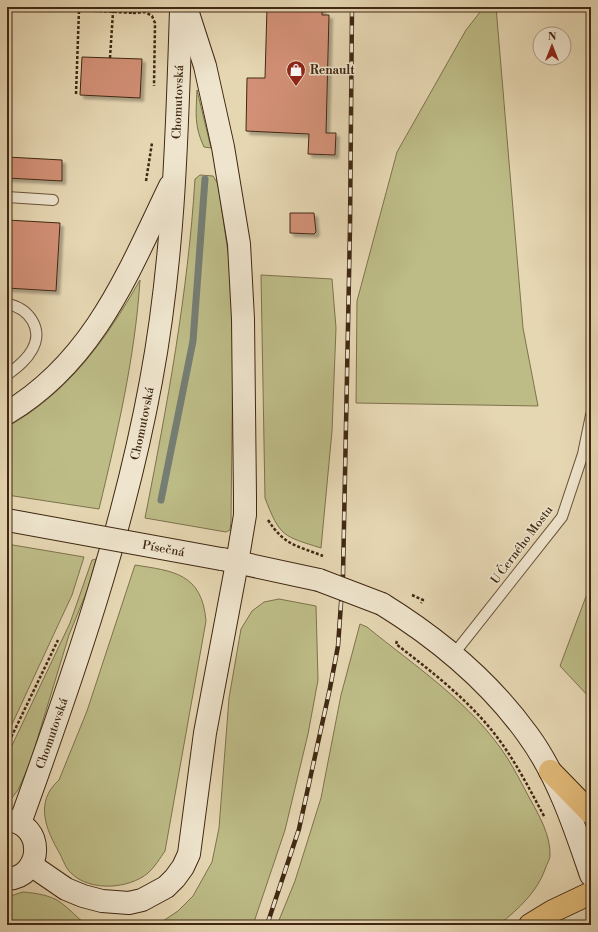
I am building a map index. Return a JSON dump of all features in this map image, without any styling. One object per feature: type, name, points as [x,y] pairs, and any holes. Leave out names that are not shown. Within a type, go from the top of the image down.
[{"type":"highway","points":[[550,771],[591,813]]},
{"type":"highway","points":[[530,925],[553,910],[591,893]]},
{"type":"street","name":"Chomutovská","points":[[14,822],[63,704],[97,599],[139,440],[151,379],[171,236],[176,174],[181,7]]},
{"type":"street","points":[[31,865],[66,889],[83,896],[102,901],[129,903],[155,894],[166,887],[183,867],[190,854],[229,561],[245,516],[245,497],[243,319],[240,251],[223,147],[205,66],[186,7]]},
{"type":"street","points":[[7,413],[47,384],[66,365],[101,321],[136,258],[176,174]]},
{"type":"street","name":"Písečná","points":[[7,520],[229,561],[319,580],[382,604],[409,620],[453,655],[508,710],[528,735],[550,771],[575,829],[591,875]]},
{"type":"street","points":[[7,879],[18,877],[31,865],[35,852],[33,837],[28,829],[14,822]]},
{"type":"lane","points":[[7,197],[53,200]]},
{"type":"lane","points":[[7,304],[15,306],[33,320],[36,336],[32,350],[20,365],[7,374]]},
{"type":"lane","name":"U Černého Mostu","points":[[453,655],[562,517],[583,454],[591,415]]},
{"type":"path","points":[[29,7],[134,13],[145,12],[152,16],[155,23],[154,92]]},
{"type":"path","points":[[134,13],[135,7]]},
{"type":"path","points":[[76,94],[79,10]]},
{"type":"path","points":[[110,58],[113,12]]},
{"type":"path","points":[[144,188],[152,138]]},
{"type":"path","points":[[266,517],[282,539],[295,546],[328,558]]},
{"type":"path","points":[[410,593],[423,600],[409,620],[396,644],[426,667],[462,699],[496,735],[515,763],[548,826]]},
{"type":"path","points":[[7,746],[61,633]]},
{"type":"shaded area","points":[[484,7],[496,7],[523,328],[538,406],[356,403],[357,301],[397,152],[466,30]]},
{"type":"shaded area","points":[[197,90],[211,148],[204,147],[197,126]]},
{"type":"shaded area","points":[[200,175],[213,176],[218,184],[231,273],[233,342],[231,521],[230,530],[226,532],[145,518],[176,349],[192,222],[195,179]]},
{"type":"shaded area","points":[[261,275],[332,279],[336,328],[332,431],[321,548],[298,541],[284,533],[275,521],[265,498]]},
{"type":"shaded area","points":[[140,280],[138,309],[130,367],[119,424],[99,509],[7,495],[7,427],[49,398],[84,363],[113,324]]},
{"type":"shaded area","points":[[7,544],[84,557],[72,595],[7,735]]},
{"type":"shaded area","points":[[96,559],[89,586],[69,635],[30,763],[18,790],[7,804],[7,756],[70,623],[92,560]]},
{"type":"shaded area","points":[[135,565],[173,573],[183,577],[192,584],[199,593],[206,621],[165,851],[151,871],[140,878],[120,885],[99,886],[79,879],[68,869],[50,835],[45,816],[45,807],[47,797],[51,789],[59,780],[87,711]]},
{"type":"shaded area","points":[[591,583],[591,699],[560,666]]},
{"type":"shaded area","points":[[279,599],[316,606],[318,680],[308,734],[285,830],[253,925],[157,925],[178,911],[193,896],[212,862],[219,828],[229,698],[241,629],[252,611],[264,602]]},
{"type":"shaded area","points":[[360,624],[367,627],[443,687],[478,721],[494,739],[508,759],[541,819],[549,841],[549,860],[538,885],[527,899],[499,925],[277,925],[295,881],[321,798],[341,695]]},
{"type":"shaded area","points":[[23,892],[42,895],[56,900],[87,925],[7,925],[7,897]]},
{"type":"building","name":"Renault","points":[[267,7],[322,7],[322,15],[329,15],[326,133],[336,133],[335,155],[308,154],[309,134],[246,131],[247,78],[265,78]]},
{"type":"building","points":[[82,57],[142,59],[140,98],[80,95]]},
{"type":"building","points":[[7,157],[62,160],[62,181],[7,178]]},
{"type":"building","points":[[290,213],[314,213],[316,232],[314,234],[290,233]]},
{"type":"building","points":[[7,220],[60,223],[56,291],[7,288]]},
{"type":"waterway","points":[[161,500],[193,341],[205,179]]},
{"type":"railway","points":[[267,925],[299,829],[338,646],[343,575],[350,227],[352,7]]},
{"type":"place","name":"Renault","points":[[296,87]]}]
